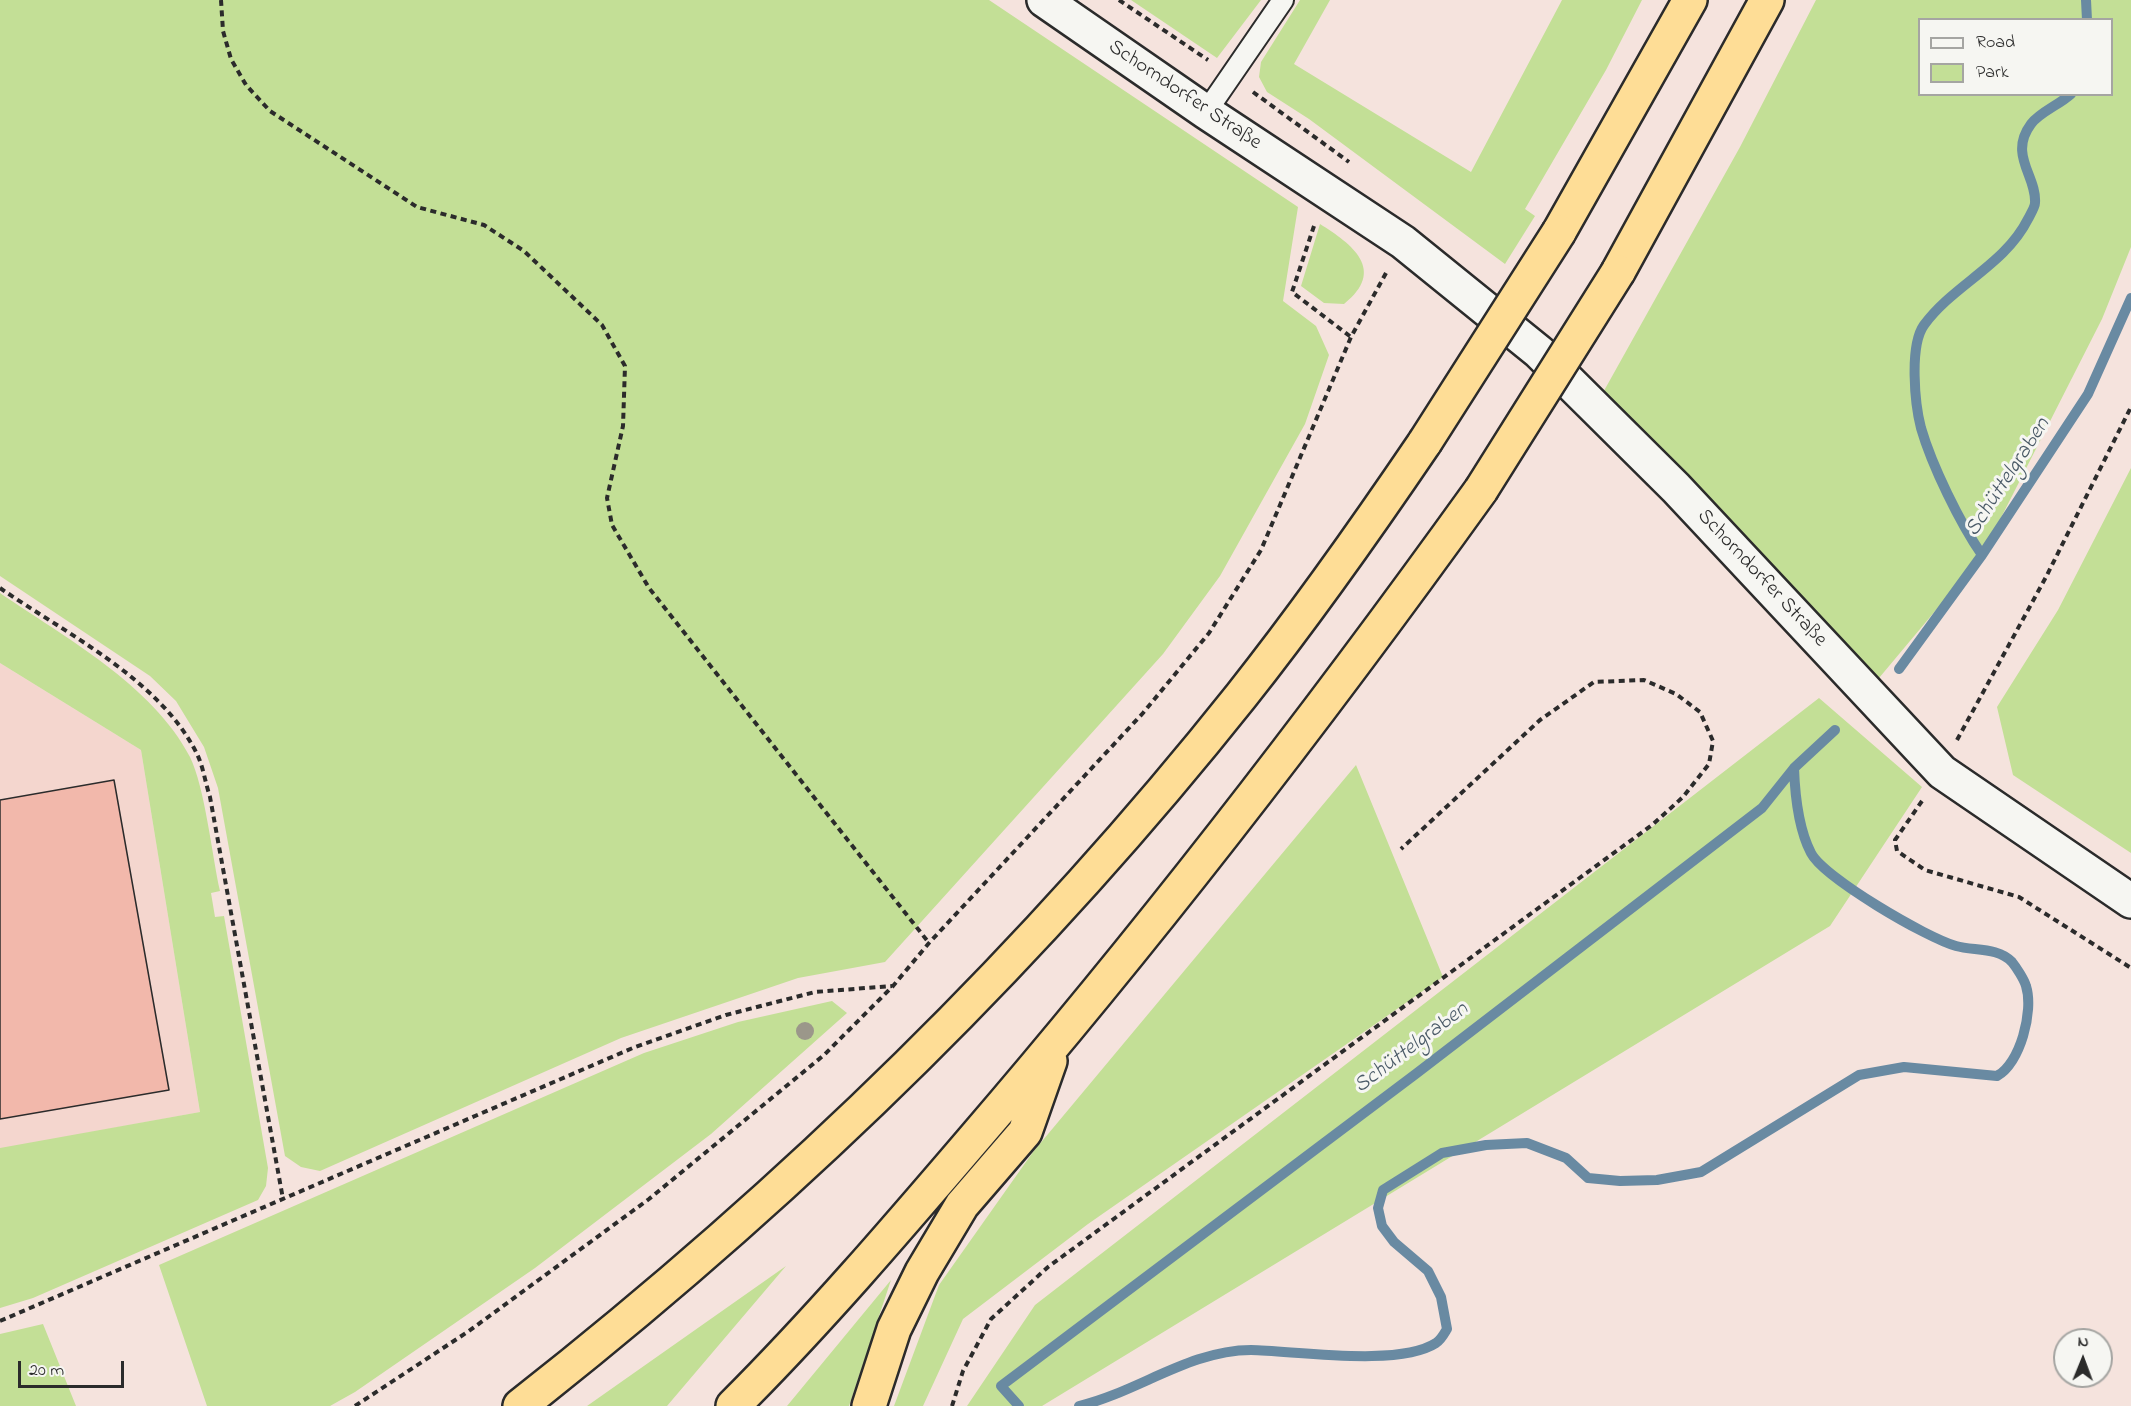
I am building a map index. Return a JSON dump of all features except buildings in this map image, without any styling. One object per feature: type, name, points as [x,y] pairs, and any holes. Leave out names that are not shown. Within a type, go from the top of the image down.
[{"type":"highway","points":[[520,1406],[693,1265],[837,1135],[973,1001],[1070,896],[1241,696],[1346,558],[1425,442],[1559,232],[1690,0]]},
{"type":"highway","points":[[733,1406],[797,1342],[1056,1044],[1226,832],[1405,595],[1481,490],[1618,272],[1767,0]]},
{"type":"highway","points":[[869,1406],[894,1329],[922,1272],[962,1205],[1025,1132],[1056,1044]]},
{"type":"main road","name":"Schorndorfer Straße","points":[[1044,0],[1206,112],[1403,242],[1547,360],[1676,488],[1942,772],[2131,900]]},
{"type":"lane","points":[[1206,112],[1283,0]]},
{"type":"path","points":[[221,0],[223,31],[231,59],[246,85],[270,111],[417,207],[484,225],[524,251],[602,325],[625,366],[623,426],[607,498],[612,525],[649,588],[929,943]]},
{"type":"path","points":[[1119,0],[1343,156]]},
{"type":"path","points":[[1326,190],[1293,292],[1351,337]]},
{"type":"path","points":[[355,1406],[469,1331],[649,1198],[824,1055],[893,986],[929,943],[1143,713],[1209,633],[1261,550],[1351,337],[1403,242]]},
{"type":"path","points":[[2131,407],[2046,577],[1942,772],[1895,840],[1897,851],[1925,870],[2019,897],[2131,968]]},
{"type":"path","points":[[0,588],[135,681],[170,713],[197,753],[210,796],[283,1199]]},
{"type":"path","points":[[952,1406],[963,1371],[992,1318],[1048,1267],[1652,825],[1683,797],[1709,764],[1713,741],[1700,712],[1676,694],[1644,680],[1594,682],[1540,720],[1401,849]]},
{"type":"path","points":[[0,1321],[635,1047],[726,1015],[815,992],[893,986]]},
{"type":"shaded area","points":[[0,663],[141,750],[200,1112],[0,1149]]},
{"type":"green space","points":[[0,0],[989,0],[1298,207],[1283,301],[1316,326],[1329,355],[1305,424],[1220,576],[1163,654],[885,962],[798,978],[621,1038],[320,1171],[301,1167],[285,1156],[218,788],[204,747],[176,701],[150,676],[0,576]]},
{"type":"green space","points":[[1131,0],[1261,0],[1217,58]]},
{"type":"green space","points":[[1300,0],[1330,0],[1294,64],[1471,172],[1562,0],[1642,0],[1606,70],[1525,209],[1535,216],[1505,264],[1309,119],[1267,92],[1259,77],[1261,62]]},
{"type":"green space","points":[[1816,0],[2131,0],[2131,247],[2102,319],[1982,555],[1879,678],[1586,423],[1740,147]]},
{"type":"green space","points":[[1320,224],[1353,249],[1364,269],[1363,280],[1357,292],[1344,304],[1324,303],[1301,286]]},
{"type":"green space","points":[[2131,468],[2131,853],[2013,775],[1997,707],[2058,610]]},
{"type":"green space","points":[[0,593],[105,664],[130,685],[154,707],[174,731],[190,757],[200,786],[220,891],[211,893],[215,917],[224,916],[268,1168],[266,1186],[258,1200],[33,1298],[0,1308],[0,1148],[200,1112],[141,750],[0,663]]},
{"type":"green space","points":[[1819,698],[1922,787],[1830,926],[1042,1406],[967,1406],[1035,1305]]},
{"type":"green space","points":[[1356,765],[1443,977],[1088,1224],[963,1319],[923,1406],[894,1406],[939,1285],[1033,1152]]},
{"type":"green space","points":[[832,1001],[847,1013],[711,1134],[535,1268],[355,1392],[330,1406],[207,1406],[159,1265],[644,1053],[738,1022]]},
{"type":"green space","points":[[786,1266],[667,1406],[587,1406]]},
{"type":"green space","points":[[891,1280],[849,1406],[787,1406]]},
{"type":"green space","points":[[43,1324],[76,1406],[0,1406],[0,1334]]},
{"type":"waterway","points":[[2086,0],[2087,18]]},
{"type":"waterway","points":[[1982,555],[1947,494],[1921,428],[1915,391],[1916,347],[1924,325],[1936,311],[1993,262],[2018,235],[2028,219],[2035,203],[2023,156],[2022,146],[2025,135],[2035,120],[2068,96]]},
{"type":"waterway","name":"Schüttelgraben","points":[[1899,669],[1982,555],[2088,394],[2131,298]]},
{"type":"waterway","name":"Schüttelgraben","points":[[1019,1406],[1001,1386],[1417,1073],[1762,808],[1794,768],[1835,730]]},
{"type":"waterway","points":[[1079,1406],[1101,1400],[1185,1364],[1229,1352],[1251,1350],[1373,1356],[1419,1350],[1436,1343],[1447,1329],[1441,1297],[1428,1271],[1394,1242],[1382,1226],[1378,1208],[1383,1190],[1442,1153],[1486,1145],[1527,1143],[1566,1158],[1588,1178],[1620,1181],[1657,1180],[1701,1172],[1859,1075],[1904,1067],[1997,1076],[2005,1070],[2023,1036],[2028,1009],[2026,986],[2016,967],[2000,954],[1963,948],[1923,932],[1855,891],[1820,864],[1811,853],[1800,823],[1794,768]]}]
